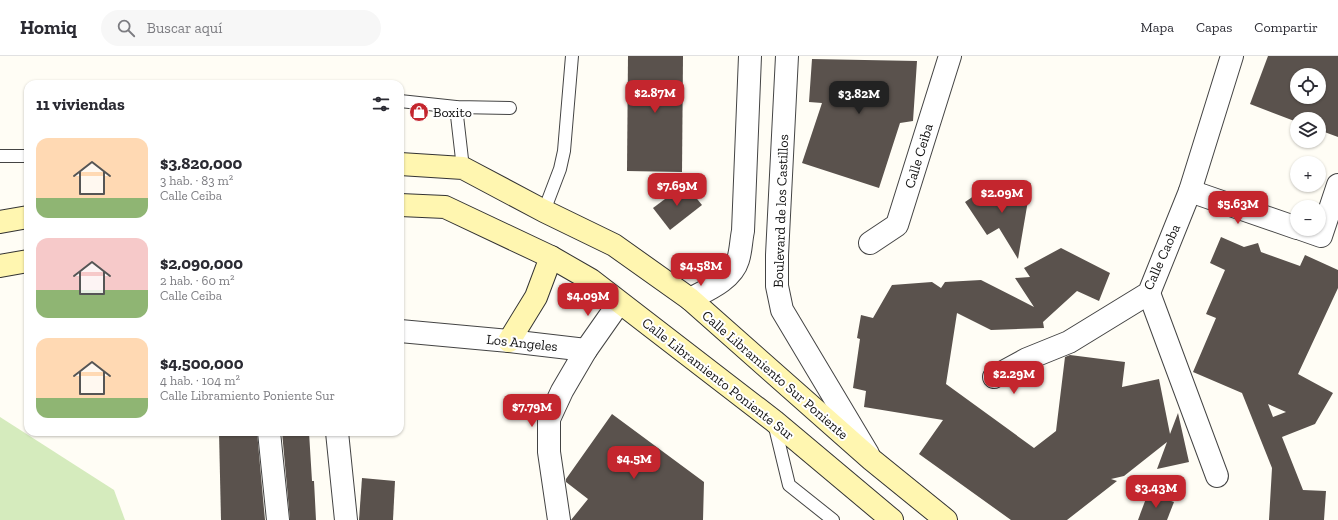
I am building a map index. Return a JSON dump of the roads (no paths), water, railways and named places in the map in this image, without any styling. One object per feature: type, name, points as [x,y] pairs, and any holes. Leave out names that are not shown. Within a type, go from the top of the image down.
[{"type":"main road","name":"Calle Libramiento Sur Poniente","points":[[404,164],[463,168],[544,211],[614,245],[690,299],[872,460],[946,520]]},
{"type":"main road","name":"Calle Libramiento Poniente Sur","points":[[404,205],[445,208],[551,257],[591,280],[774,421],[892,520]]},
{"type":"main road","points":[[0,222],[24,218]]},
{"type":"main road","points":[[509,341],[536,298],[551,257]]},
{"type":"main road","points":[[0,266],[24,262]]},
{"type":"street","points":[[690,299],[720,282],[732,272],[738,260],[742,231],[750,56]]},
{"type":"street","name":"Boulevard de los Castillos","points":[[787,56],[777,255],[777,286],[782,310],[872,460]]},
{"type":"street","name":"Calle Ceiba","points":[[870,243],[897,225],[950,56]]},
{"type":"street","name":"Calle Caoba","points":[[994,377],[1027,359],[1069,342],[1149,293],[1190,190],[1232,56]]},
{"type":"street","points":[[1326,221],[1338,184]]},
{"type":"street","points":[[1190,190],[1290,226]]},
{"type":"street","points":[[1149,293],[1217,476]]},
{"type":"street","points":[[559,520],[549,452],[549,419],[562,391],[586,350],[619,302]]},
{"type":"street","name":"Los Angeles","points":[[404,331],[586,350]]},
{"type":"street","points":[[269,436],[278,520]]},
{"type":"street","points":[[337,436],[346,520]]},
{"type":"lane","points":[[544,211],[560,169],[564,151],[572,56]]},
{"type":"lane","points":[[404,101],[456,107],[510,108]]},
{"type":"lane","points":[[456,107],[463,168]]},
{"type":"lane","points":[[0,156],[24,156]]},
{"type":"lane","points":[[774,421],[789,485],[833,520]]},
{"type":"place","name":"Boxito","points":[[419,112]]}]
